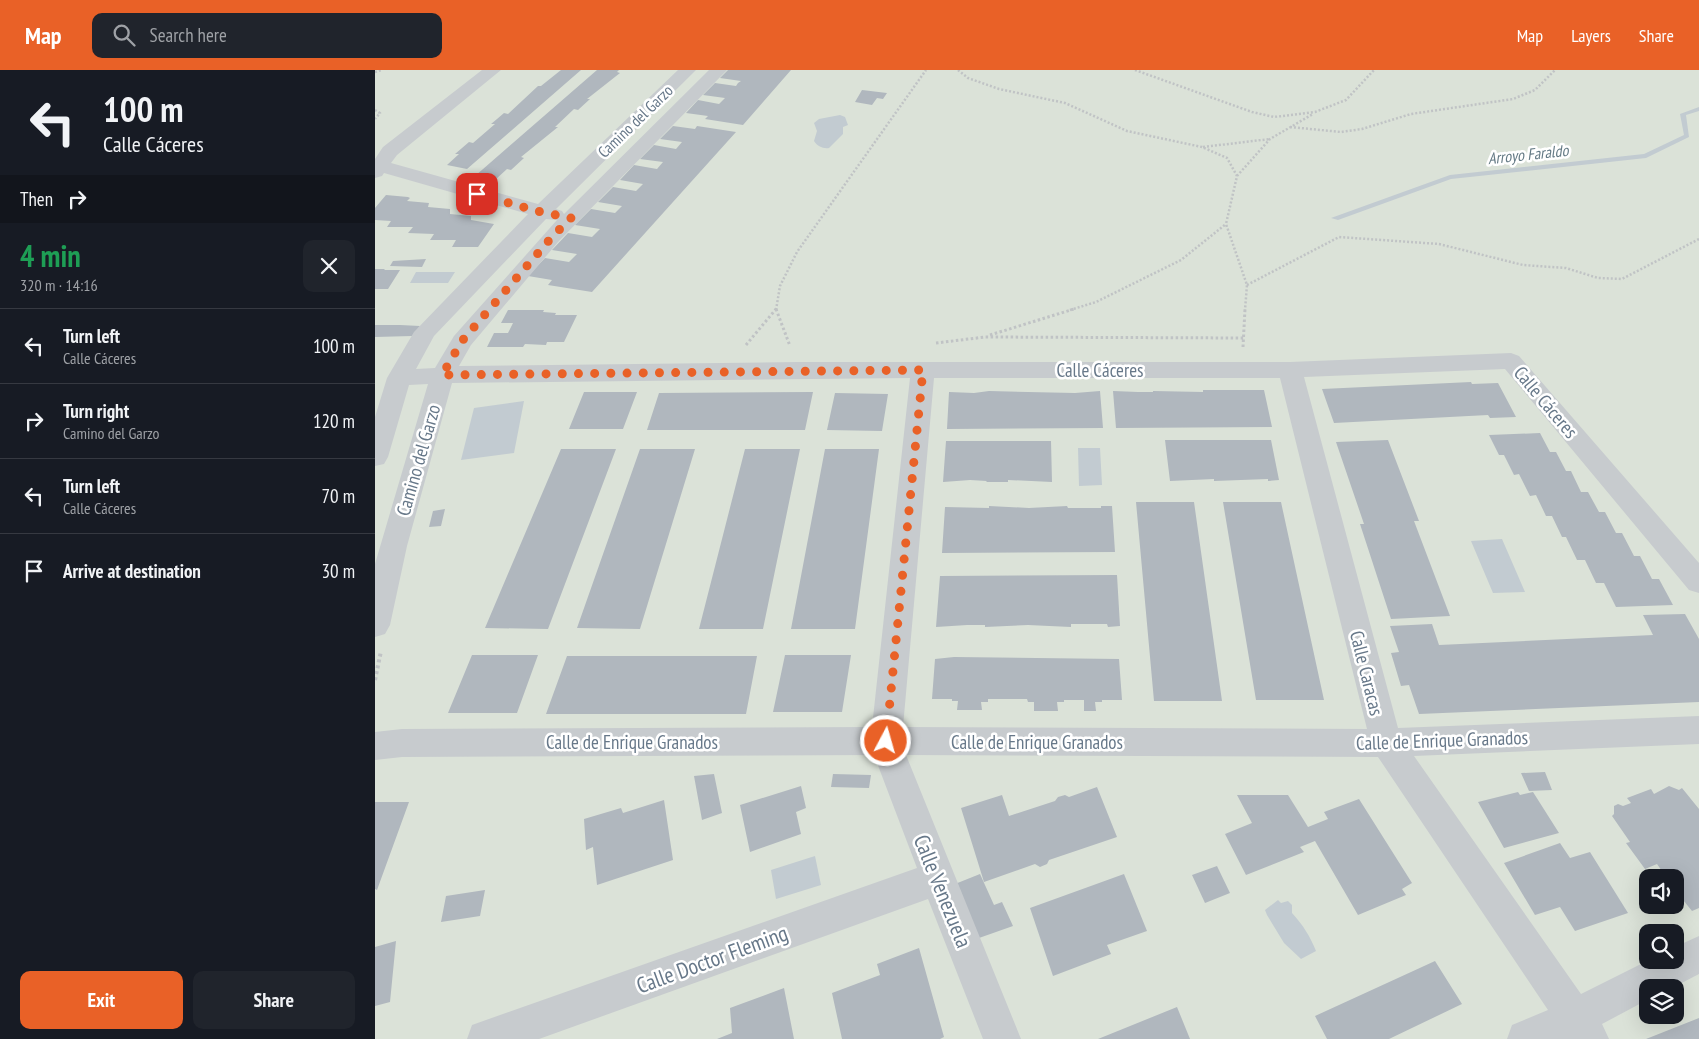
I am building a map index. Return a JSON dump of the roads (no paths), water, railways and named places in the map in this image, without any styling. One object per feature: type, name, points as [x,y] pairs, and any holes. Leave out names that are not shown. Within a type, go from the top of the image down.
[{"type":"street","points":[[493,70],[389,151],[376,168],[541,212],[571,218]]},
{"type":"street","name":"Camino del Garzo","points":[[375,457],[399,378],[425,332],[541,212],[688,70]]},
{"type":"street","name":"Camino del Garzo","points":[[375,625],[393,546],[442,375],[462,341],[551,238],[719,70]]},
{"type":"street","name":"Calle Cáceres","points":[[399,378],[442,375],[799,370],[1290,370],[1511,361],[1699,582]]},
{"type":"street","name":"Calle Venezuela","points":[[923,370],[886,741],[891,763],[1002,1039]]},
{"type":"street","name":"Calle Caracas","points":[[1290,370],[1385,743],[1582,1028]]},
{"type":"street","name":"Calle de Enrique Granados","points":[[375,746],[402,743],[886,741],[1385,743],[1699,730]]},
{"type":"street","name":"Calle Doctor Fleming","points":[[486,1039],[938,878]]},
{"type":"street","points":[[1526,1039],[1582,1028],[1699,954]]},
{"type":"waterway","name":"Arroyo Faraldo","points":[[1335,218],[1450,177],[1646,156],[1687,136],[1683,114],[1699,109]]}]
